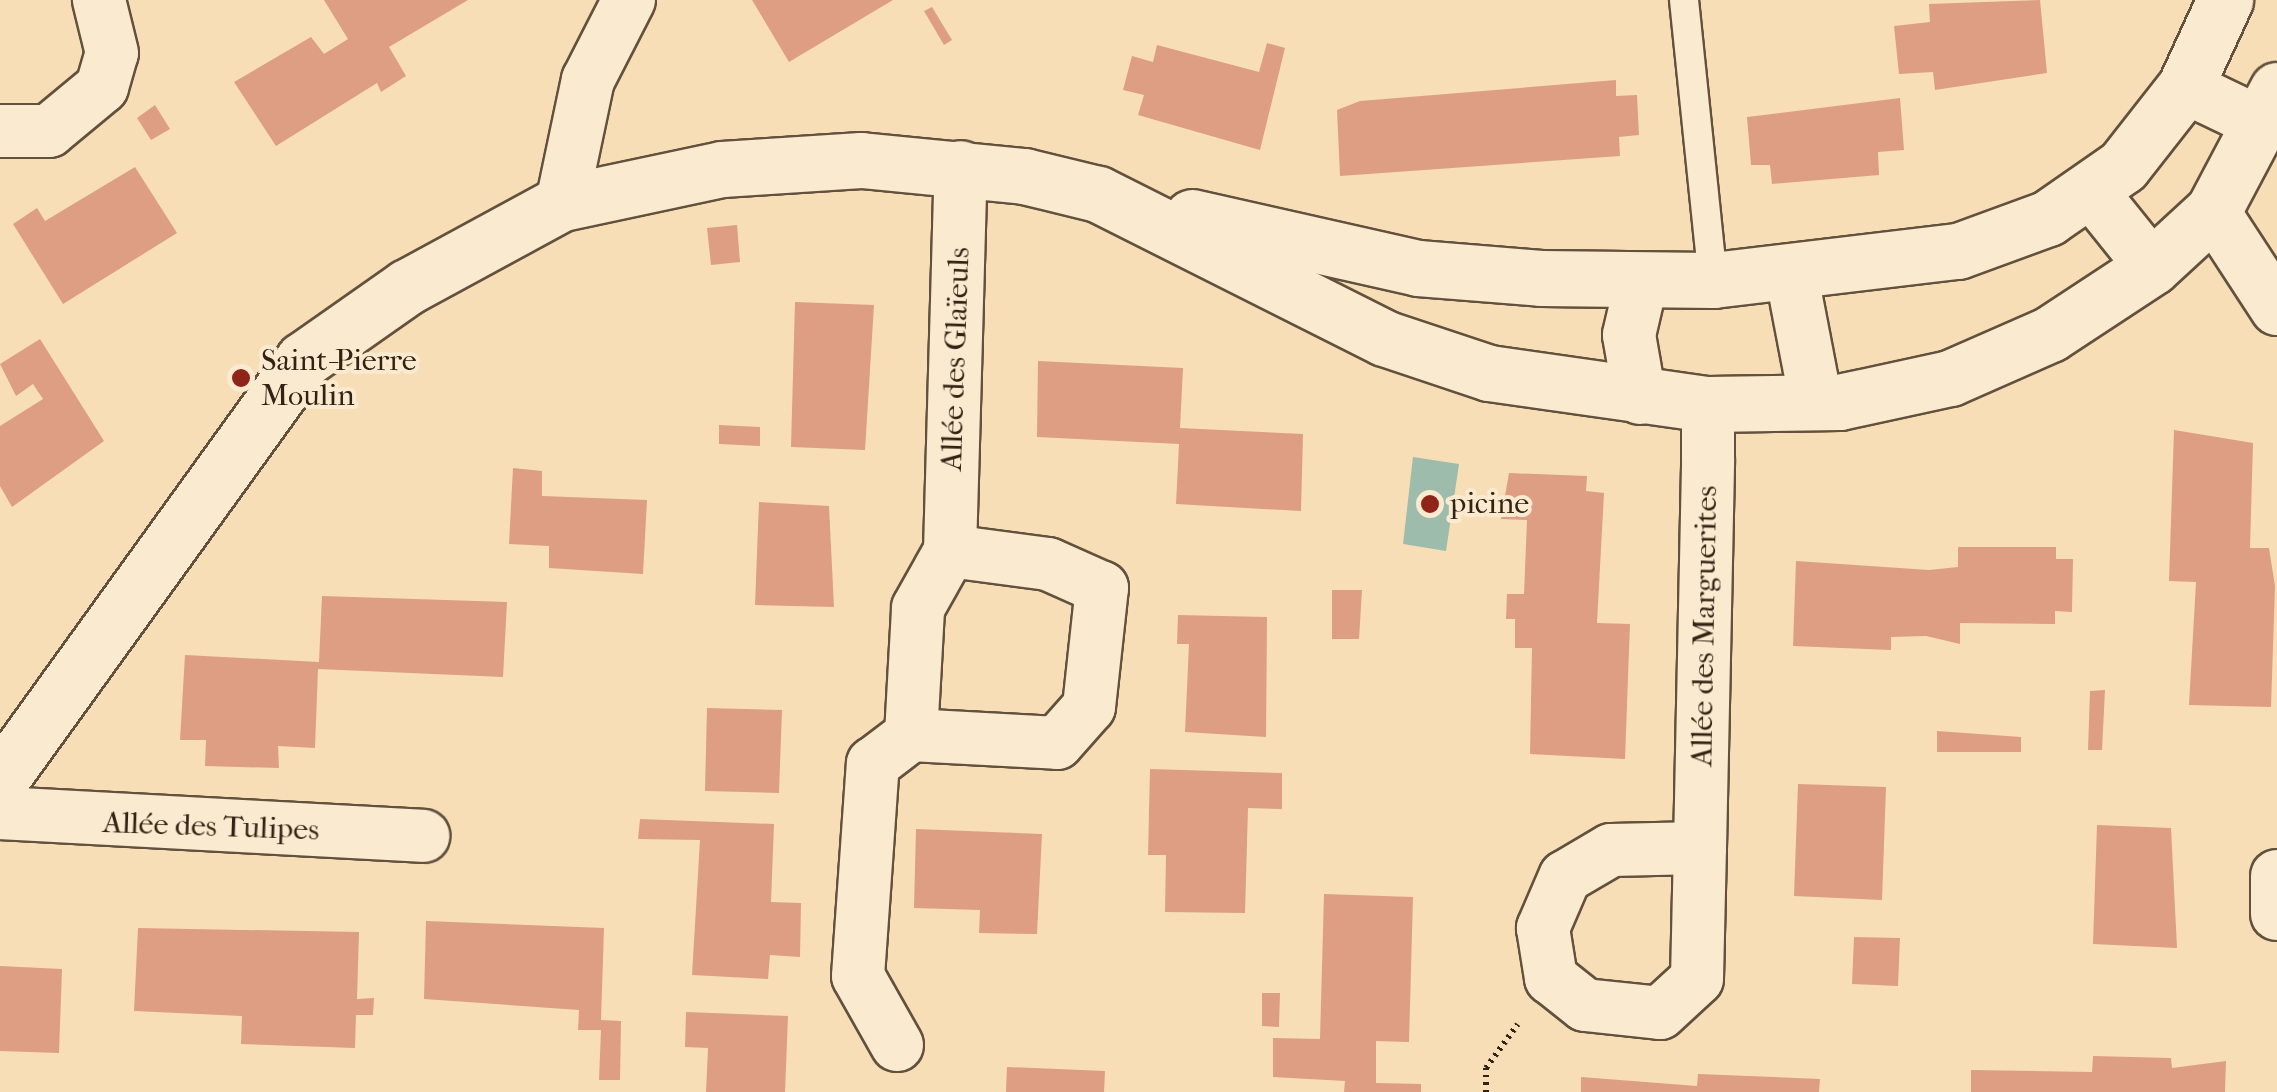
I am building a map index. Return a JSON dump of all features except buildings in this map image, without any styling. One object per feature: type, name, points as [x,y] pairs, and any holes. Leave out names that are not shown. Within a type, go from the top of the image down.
[{"type":"street","points":[[0,131],[49,131],[102,87],[112,53],[99,0]]},
{"type":"street","points":[[562,203],[588,80],[629,0]]},
{"type":"street","points":[[0,780],[303,360],[407,287],[562,203],[722,170],[861,160],[961,167],[1098,194],[1418,268],[1713,280],[1792,272],[1958,251],[2048,218],[2122,166],[2185,87],[2224,0]]},
{"type":"street","points":[[1098,194],[1384,338],[1489,373],[1640,398],[1708,404],[1816,402],[1950,378],[2050,334],[2152,268],[2213,211],[2268,106],[2185,87]]},
{"type":"street","name":"Allée des Glaïeuls","points":[[910,735],[918,608],[950,552],[961,167]]},
{"type":"street","points":[[2090,190],[2152,268]]},
{"type":"street","points":[[2213,211],[2277,309]]},
{"type":"street","points":[[1792,272],[1816,402]]},
{"type":"street","points":[[1640,398],[1630,334],[1642,279]]},
{"type":"street","name":"Allée des Marguerites","points":[[1551,978],[1585,1005],[1660,1013],[1697,979],[1708,404]]},
{"type":"street","points":[[898,1045],[858,976],[873,764],[910,735],[1057,744],[1089,707],[1102,588],[1048,564],[950,552]]},
{"type":"street","name":"Allée des Tulipes","points":[[0,813],[423,836]]},
{"type":"street","points":[[1551,978],[1542,928],[1565,876],[1611,850],[1700,848]]},
{"type":"street","points":[[2277,876],[2277,914]]},
{"type":"lane","points":[[1684,0],[1713,280]]},
{"type":"path","points":[[1486,1092],[1486,1068],[1551,978]]},
{"type":"shaded area","name":"picine","points":[[1413,457],[1459,464],[1446,551],[1403,544]]},
{"type":"place","name":"Saint-Pierre Moulin","points":[[241,378]]},
{"type":"place","name":"picine","points":[[1430,504]]}]
